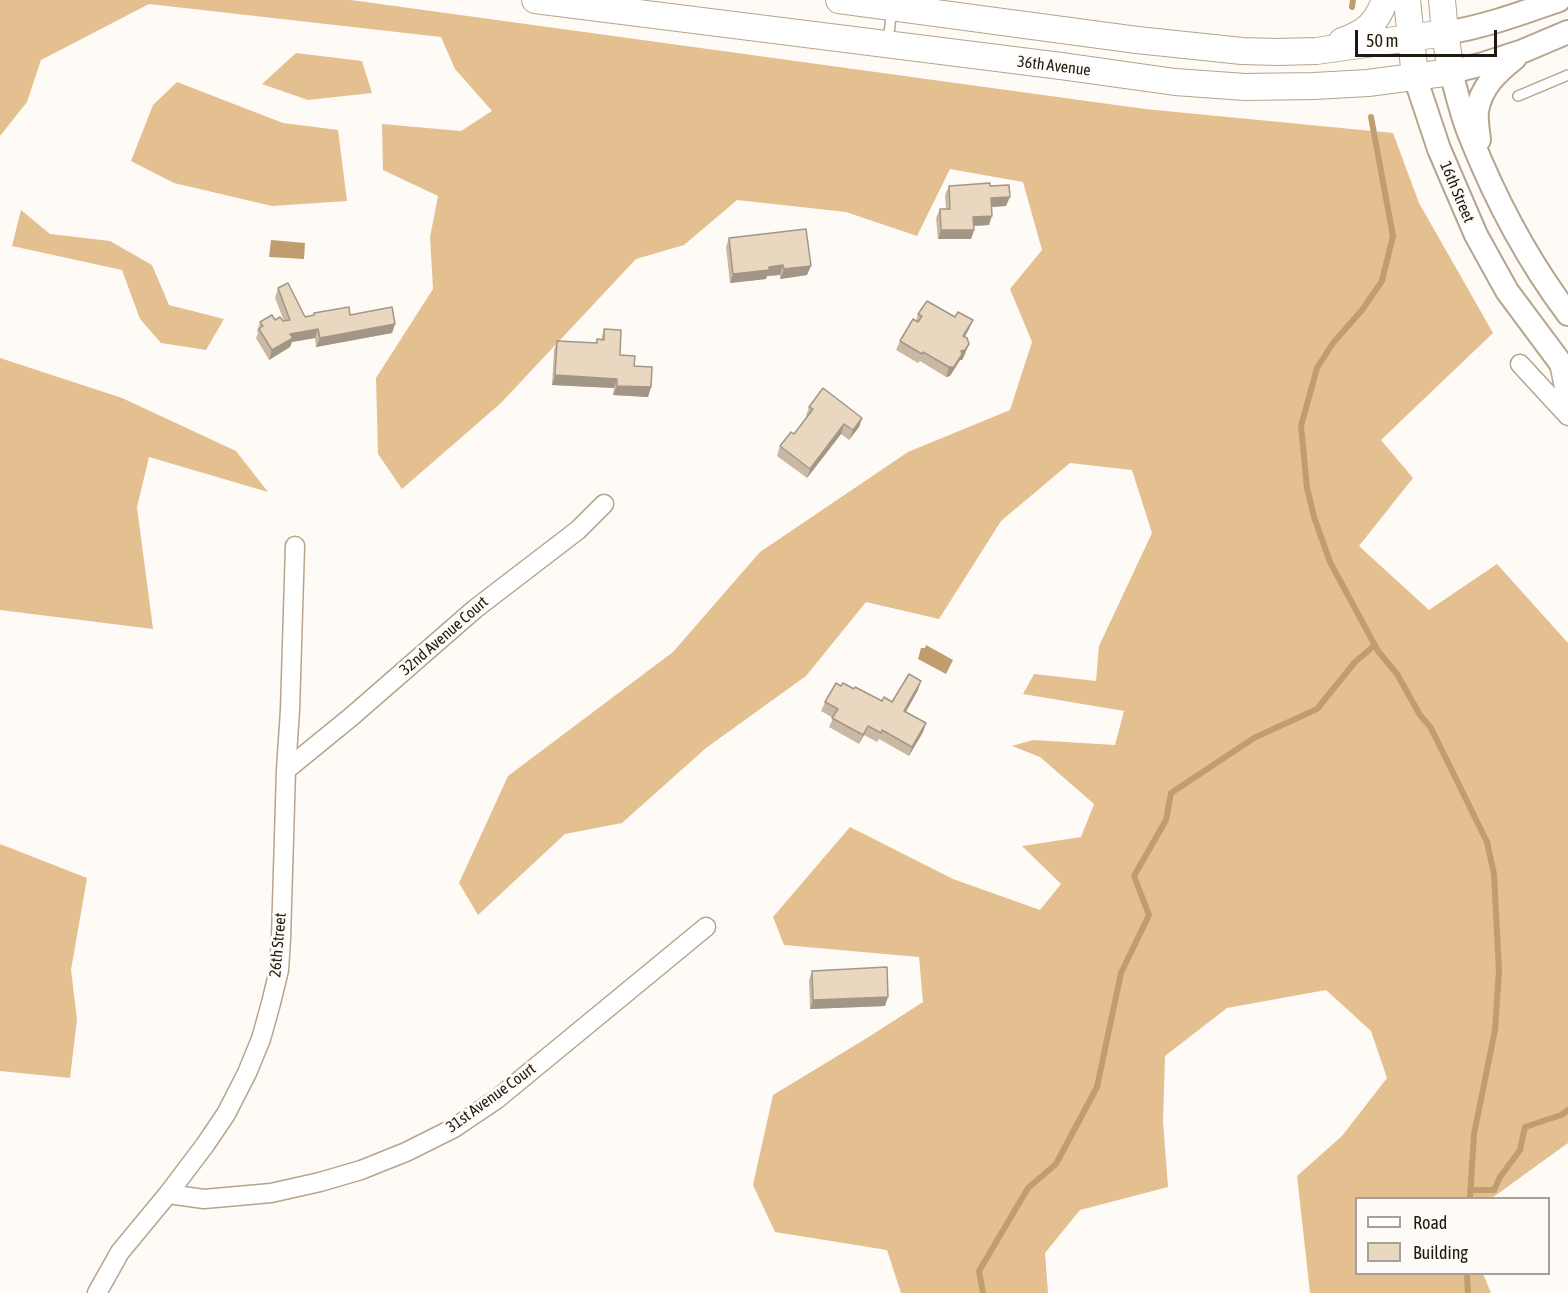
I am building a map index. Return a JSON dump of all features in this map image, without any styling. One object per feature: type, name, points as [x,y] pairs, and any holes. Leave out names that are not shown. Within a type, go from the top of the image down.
[{"type":"main road","name":"36th Avenue","points":[[535,0],[1175,82],[1245,87],[1314,86],[1368,83],[1451,72]]},
{"type":"main road","points":[[839,0],[892,3],[1137,40],[1214,49],[1316,51],[1445,33]]},
{"type":"main road","points":[[1316,51],[1362,32],[1379,15],[1385,0]]},
{"type":"main road","name":"16th Street","points":[[1407,0],[1415,77]]},
{"type":"main road","name":"16th Street","points":[[1442,0],[1451,72]]},
{"type":"street","points":[[1445,33],[1505,19],[1559,0]]},
{"type":"street","name":"36th Avenue","points":[[1451,72],[1523,51],[1568,32]]},
{"type":"street","points":[[1500,204],[1480,146],[1477,112],[1482,96],[1492,78],[1523,51]]},
{"type":"street","name":"16th Street","points":[[1451,72],[1470,136],[1500,204],[1549,289],[1568,314]]},
{"type":"street","name":"16th Street","points":[[1415,77],[1439,149],[1476,235],[1507,291],[1564,368],[1568,408]]},
{"type":"street","points":[[1520,364],[1568,416]]},
{"type":"street","name":"32nd Avenue Court","points":[[286,770],[351,717],[475,609],[578,530],[604,504]]},
{"type":"street","name":"26th Street","points":[[98,1293],[120,1252],[168,1194],[226,1114],[247,1073],[263,1030],[279,970],[295,546]]},
{"type":"street","name":"31st Avenue Court","points":[[168,1194],[204,1199],[271,1194],[361,1170],[406,1152],[454,1128],[497,1098],[705,927]]},
{"type":"lane","points":[[888,44],[892,3]]},
{"type":"lane","points":[[1518,96],[1568,75]]},
{"type":"shaded area","points":[[0,0],[351,0],[1145,109],[1393,133],[1419,203],[1493,333],[1381,440],[1413,478],[1359,546],[1429,610],[1497,564],[1568,643],[1568,1143],[1493,1197],[1355,1197],[1355,1275],[1483,1275],[1491,1293],[1310,1293],[1297,1176],[1342,1136],[1387,1078],[1371,1031],[1326,990],[1227,1008],[1165,1056],[1163,1121],[1168,1187],[1080,1210],[1045,1253],[1048,1293],[901,1293],[887,1250],[775,1232],[753,1185],[773,1095],[923,1002],[919,957],[784,945],[773,917],[850,827],[953,879],[1040,910],[1061,884],[1022,846],[1081,837],[1094,804],[1040,757],[1012,746],[1033,740],[1115,745],[1124,711],[1023,694],[1034,674],[1096,681],[1099,646],[1152,533],[1132,470],[1070,463],[1001,521],[939,619],[866,602],[806,676],[706,748],[622,823],[565,834],[478,915],[459,883],[508,776],[673,652],[760,552],[908,452],[1010,410],[1032,342],[1010,289],[1042,250],[1023,182],[950,169],[917,236],[846,212],[737,200],[684,245],[636,259],[501,403],[402,489],[378,454],[376,378],[433,289],[430,237],[438,196],[383,170],[382,124],[461,131],[492,111],[455,69],[441,37],[149,4],[41,60],[27,102],[0,136]]},
{"type":"shaded area","points":[[296,53],[362,61],[372,93],[308,100],[262,84]]},
{"type":"shaded area","points":[[177,82],[283,123],[338,130],[347,201],[272,206],[174,183],[131,161],[153,105]]},
{"type":"shaded area","points":[[21,210],[50,234],[110,241],[152,265],[169,305],[224,319],[206,350],[161,343],[140,319],[122,270],[12,246]]},
{"type":"shaded area","points":[[271,240],[305,243],[304,259],[269,257]]},
{"type":"shaded area","points":[[0,358],[122,398],[236,451],[268,492],[149,457],[137,507],[153,629],[0,610]]},
{"type":"shaded area","points":[[926,645],[953,660],[946,674],[918,659],[921,648],[925,648]]},
{"type":"shaded area","points":[[0,844],[87,878],[71,970],[77,1019],[70,1078],[0,1071]]},
{"type":"building","points":[[990,183],[990,186],[1009,185],[1010,197],[991,198],[992,216],[973,217],[974,230],[941,230],[940,209],[950,209],[949,186]]},
{"type":"building","points":[[806,229],[811,266],[784,269],[783,265],[769,267],[769,270],[733,274],[729,238]]},
{"type":"building","points":[[288,283],[305,317],[314,315],[314,313],[349,307],[350,315],[392,307],[395,324],[320,338],[318,329],[290,334],[293,338],[272,350],[259,329],[263,326],[260,322],[272,315],[275,320],[280,317],[283,321],[290,320],[278,288]]},
{"type":"building","points":[[927,301],[955,317],[958,312],[973,320],[963,336],[967,338],[969,344],[965,350],[961,351],[962,354],[954,367],[949,367],[923,352],[922,354],[900,341],[913,319],[918,322],[922,316],[918,314]]},
{"type":"building","points":[[604,329],[621,330],[620,355],[635,356],[634,366],[652,367],[651,387],[617,386],[617,379],[555,375],[557,341],[597,343],[597,339],[604,340]]},
{"type":"building","points":[[823,388],[862,418],[853,430],[844,424],[810,469],[780,446],[791,432],[794,434],[813,409],[809,407]]},
{"type":"building","points":[[909,674],[921,681],[904,711],[926,723],[912,747],[882,730],[881,733],[868,726],[863,735],[832,718],[838,709],[825,702],[836,683],[841,686],[843,683],[854,689],[855,687],[882,701],[884,697],[892,702]]},
{"type":"building","points":[[887,967],[888,997],[813,1000],[812,971]]},
{"type":"waterway","points":[[1352,7],[1353,0]]},
{"type":"waterway","points":[[1371,117],[1393,236],[1382,281],[1362,310],[1333,343],[1317,368],[1301,426],[1307,488],[1314,517],[1330,562],[1378,651],[1397,674],[1420,715],[1431,728],[1487,842],[1494,874],[1499,971],[1495,1030],[1474,1134],[1470,1197]]},
{"type":"waterway","points":[[983,1293],[979,1271],[1028,1188],[1056,1164],[1097,1087],[1121,973],[1149,915],[1134,876],[1166,820],[1171,793],[1254,738],[1317,709],[1355,662],[1375,645]]},
{"type":"waterway","points":[[1470,1190],[1494,1190],[1500,1177],[1520,1150],[1525,1127],[1561,1115],[1568,1110]]},
{"type":"waterway","points":[[1467,1275],[1468,1293]]}]
